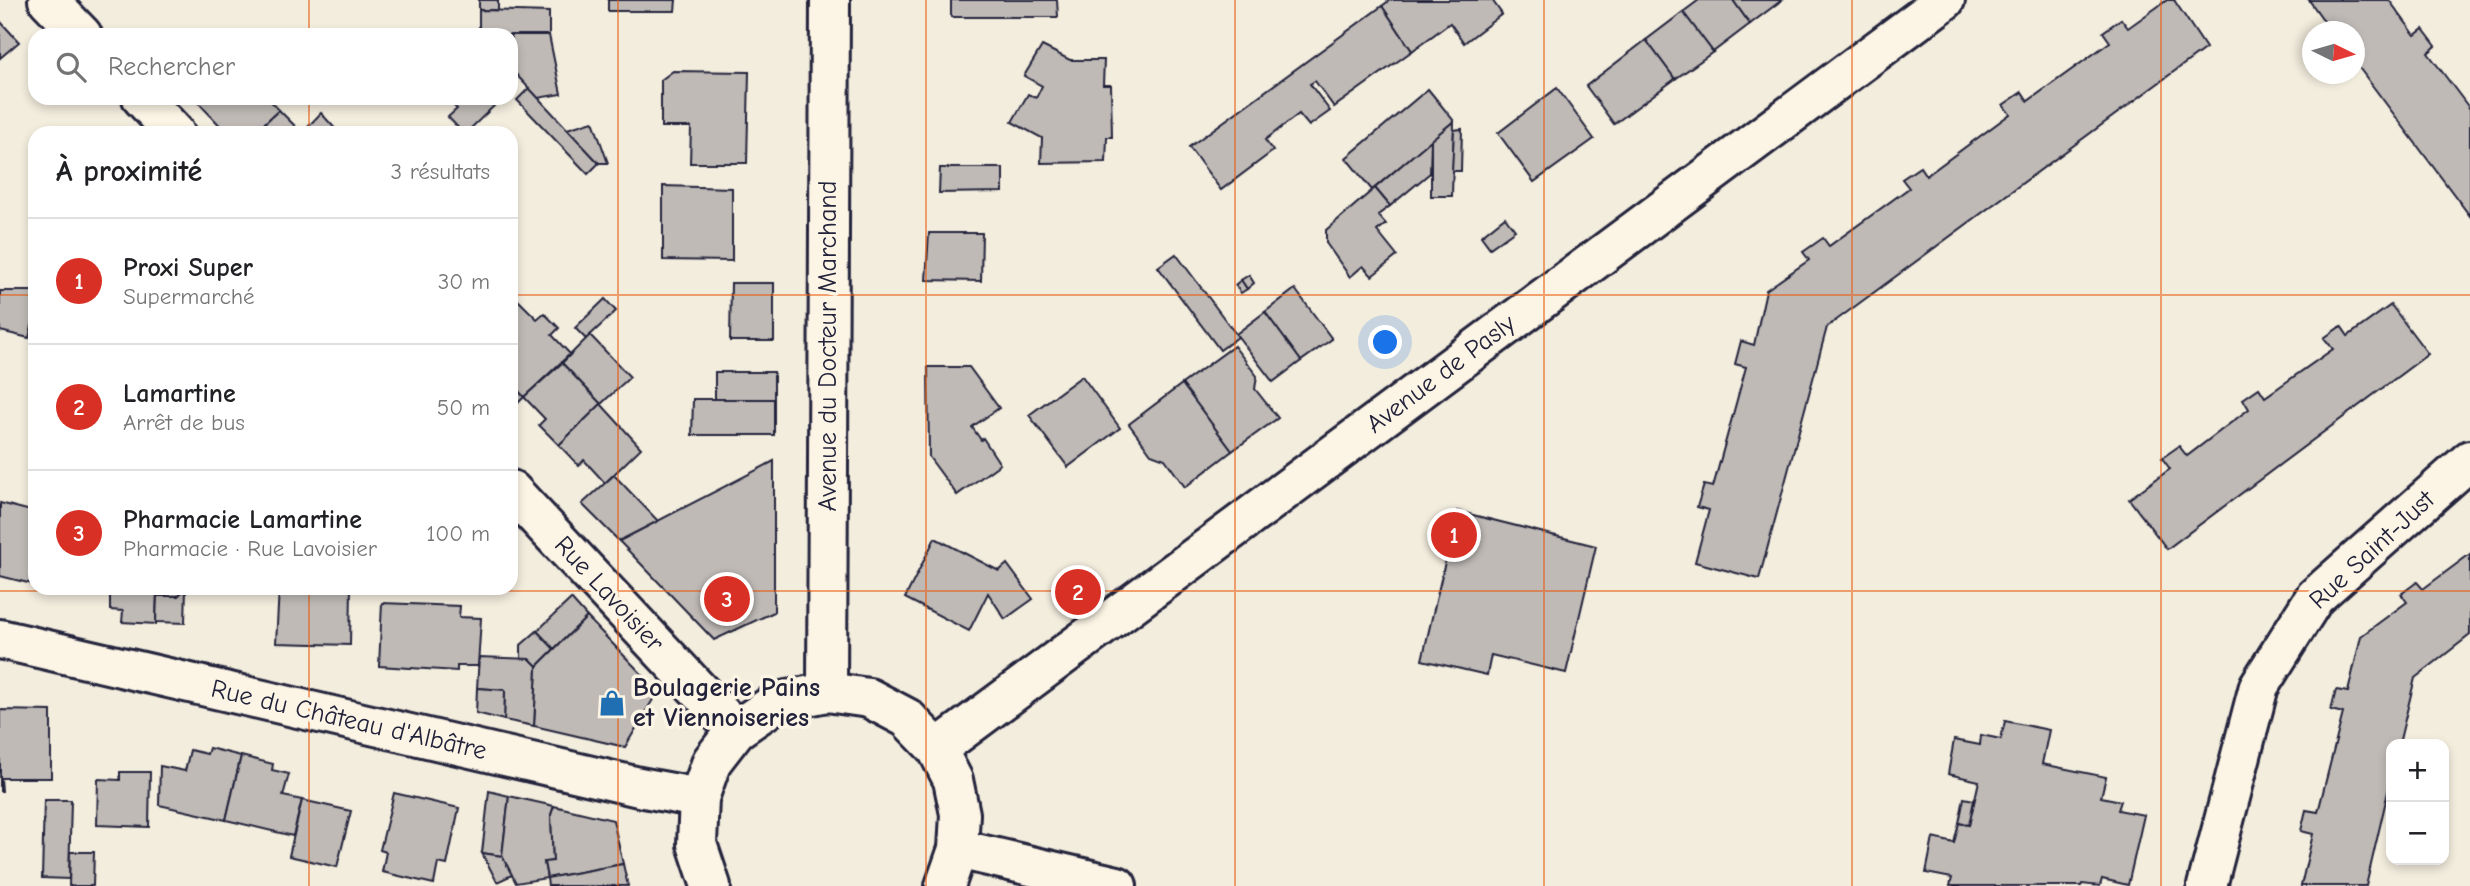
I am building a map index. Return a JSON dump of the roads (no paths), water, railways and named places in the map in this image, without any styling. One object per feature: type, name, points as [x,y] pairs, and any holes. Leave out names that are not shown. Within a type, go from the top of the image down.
[{"type":"street","points":[[48,0],[75,28]]},
{"type":"street","name":"Avenue du Docteur Marchand","points":[[827,692],[830,0]]},
{"type":"street","name":"Avenue de Pasly","points":[[937,749],[1945,0]]},
{"type":"street","points":[[149,105],[168,126]]},
{"type":"street","name":"Rue Saint-Just","points":[[2207,886],[2259,686],[2315,597],[2470,460]]},
{"type":"street","name":"Rue Lavoisier","points":[[518,497],[736,730]]},
{"type":"street","name":"Rue du Château d'Albâtre","points":[[0,639],[639,787],[699,798]]},
{"type":"street","points":[[711,886],[697,844],[699,798],[712,761],[736,730],[777,702],[827,692],[869,698],[907,718],[937,749],[953,780],[960,814],[958,849],[944,886]]},
{"type":"street","points":[[958,849],[1117,886]]},
{"type":"place","name":"Proxi Super","points":[[1454,535]]},
{"type":"place","name":"Lamartine","points":[[1078,592]]},
{"type":"place","name":"Pharmacie Lamartine","points":[[727,599]]},
{"type":"place","name":"Boulagerie Pains et Viennoiseries","points":[[612,703]]}]
